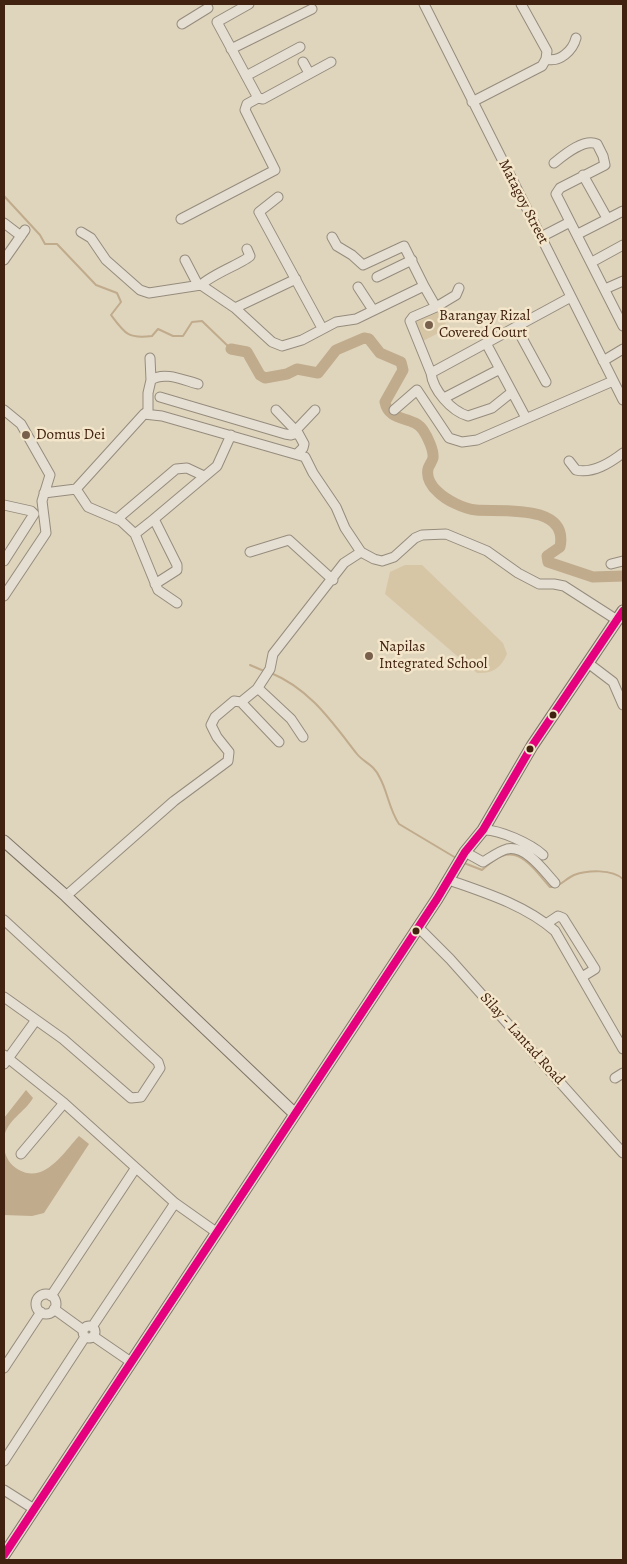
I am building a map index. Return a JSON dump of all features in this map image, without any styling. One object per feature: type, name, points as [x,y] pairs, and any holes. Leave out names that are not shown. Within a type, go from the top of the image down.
[{"type":"main road","points":[[4,1555],[449,880],[462,857],[483,830],[532,746],[620,615]]},
{"type":"main road","points":[[4,841],[66,896],[295,1114]]},
{"type":"street","points":[[217,22],[249,4]]},
{"type":"street","name":"Matagoy Street","points":[[424,4],[623,400]]},
{"type":"street","points":[[472,102],[542,66],[546,59],[547,51],[521,4]]},
{"type":"street","points":[[182,24],[207,6],[258,98]]},
{"type":"street","points":[[231,48],[308,8]]},
{"type":"street","points":[[546,59],[553,60],[568,52],[576,38]]},
{"type":"street","points":[[246,76],[300,48]]},
{"type":"street","points":[[302,62],[309,74]]},
{"type":"street","points":[[181,219],[275,170],[245,110],[246,104],[258,98],[263,99],[331,62]]},
{"type":"street","points":[[554,163],[570,151],[593,143],[600,149],[605,165],[583,175],[556,192],[623,326]]},
{"type":"street","points":[[583,175],[607,218]]},
{"type":"street","points":[[278,197],[259,212],[322,328]]},
{"type":"street","points":[[578,234],[623,210]]},
{"type":"street","points":[[541,237],[570,222]]},
{"type":"street","points":[[4,223],[23,233],[5,254]]},
{"type":"street","points":[[81,232],[91,238],[106,260],[140,290],[149,293],[200,285],[227,268],[248,259],[250,256],[247,249]]},
{"type":"street","points":[[332,237],[337,246],[352,254],[363,265],[402,245],[412,260],[436,307]]},
{"type":"street","points":[[592,262],[623,245]]},
{"type":"street","points":[[185,260],[200,285],[235,308],[272,342],[282,346],[302,340],[322,328],[340,321],[356,319],[424,286]]},
{"type":"street","points":[[377,277],[412,260]]},
{"type":"street","points":[[235,308],[296,279]]},
{"type":"street","points":[[605,289],[623,281]]},
{"type":"street","points":[[358,287],[374,310]]},
{"type":"street","points":[[459,288],[456,295],[436,307],[413,317],[410,321],[435,387],[455,409],[468,416],[492,408],[512,392]]},
{"type":"street","points":[[431,373],[571,297]]},
{"type":"street","points":[[516,327],[546,382]]},
{"type":"street","points":[[486,343],[526,418]]},
{"type":"street","points":[[603,361],[623,349]]},
{"type":"street","points":[[43,501],[76,489],[148,411],[150,405],[148,393],[151,380],[150,358]]},
{"type":"street","points":[[444,398],[500,369]]},
{"type":"street","points":[[151,380],[162,375],[198,384]]},
{"type":"street","points":[[394,410],[417,390],[444,434],[449,438],[462,442],[493,435],[526,418],[570,401],[613,381]]},
{"type":"street","points":[[160,397],[292,435],[297,432],[315,410]]},
{"type":"street","points":[[188,423],[193,407]]},
{"type":"street","points":[[4,410],[21,424],[49,472],[43,501],[46,533],[4,596]]},
{"type":"street","points":[[276,410],[297,432],[304,444],[298,453]]},
{"type":"street","points":[[144,414],[162,416],[298,453],[307,459],[313,473],[336,507],[345,528],[361,552],[382,561],[394,557],[415,538],[422,535],[446,534],[487,551],[518,573],[539,584],[564,586],[620,615]]},
{"type":"street","points":[[134,534],[154,519],[221,460],[231,435]]},
{"type":"street","points":[[569,461],[576,470],[587,471],[602,466],[623,453]]},
{"type":"street","points":[[117,519],[124,512],[136,506],[176,469],[186,468],[204,476]]},
{"type":"street","points":[[76,489],[88,507],[117,519],[134,534],[155,584],[162,594],[177,603]]},
{"type":"street","points":[[4,514],[7,506],[31,511],[34,514],[4,561]]},
{"type":"street","points":[[154,519],[178,568],[155,584]]},
{"type":"street","points":[[250,552],[289,540],[333,580]]},
{"type":"street","points":[[242,702],[258,689],[270,669],[273,654],[333,580],[344,563],[361,552]]},
{"type":"street","points":[[611,564],[623,561]]},
{"type":"street","points":[[588,663],[613,682],[623,705]]},
{"type":"street","points":[[258,689],[291,719],[303,737]]},
{"type":"street","points":[[66,896],[174,801],[228,761],[229,752],[217,738],[211,725],[215,717],[234,701],[242,702],[279,742]]},
{"type":"street","points":[[483,830],[491,830],[522,842],[536,848],[543,855]]},
{"type":"street","points":[[462,857],[483,862],[507,849],[517,849],[530,857],[555,883]]},
{"type":"street","points":[[449,880],[496,897],[539,918],[555,931],[623,1049]]},
{"type":"street","points":[[546,924],[558,916],[563,918],[595,969],[582,977]]},
{"type":"street","points":[[4,920],[158,1062],[160,1068],[141,1097],[131,1098],[63,1039],[4,997]]},
{"type":"street","name":"Silay - Lantad Road","points":[[418,927],[450,959],[623,1153]]},
{"type":"street","points":[[36,1020],[5,1059],[64,1103],[134,1169],[174,1203],[216,1232]]},
{"type":"street","points":[[22,1154],[64,1103]]},
{"type":"street","points":[[51,1296],[134,1169]]},
{"type":"street","points":[[4,1461],[174,1203]]},
{"type":"street","points":[[44,1295],[51,1296],[55,1302],[54,1309],[48,1314],[40,1312],[36,1306],[38,1299],[44,1295]]},
{"type":"street","points":[[54,1309],[131,1362]]},
{"type":"street","points":[[4,1368],[40,1312]]},
{"type":"street","points":[[4,1490],[34,1509]]},
{"type":"shaded area","name":"Barangay Rizal Covered Court","points":[[438,309],[448,328],[421,342],[411,323]]},
{"type":"shaded area","points":[[405,565],[422,565],[503,643],[507,654],[499,666],[492,671],[477,673],[385,594],[390,572]]},
{"type":"shaded area","points":[[26,1090],[33,1098],[9,1125],[4,1137],[4,1118]]},
{"type":"shaded area","points":[[79,1136],[89,1144],[44,1213],[32,1216],[4,1215],[4,1147],[5,1154],[13,1166],[28,1173],[37,1173],[53,1164]]},
{"type":"waterway","points":[[4,196],[40,235],[45,244],[57,244],[96,285],[117,293],[121,302],[111,315],[128,334],[137,337],[152,336],[158,329],[173,336],[183,336],[192,322],[202,321],[231,349]]},
{"type":"waterway","points":[[231,349],[247,352],[260,375],[265,378],[287,374],[297,369],[318,373],[336,350],[364,338],[369,339],[380,353],[401,362],[403,370],[385,402],[387,409],[396,416],[419,425],[425,433],[433,455],[428,469],[428,476],[430,482],[441,495],[450,501],[471,509],[515,511],[544,516],[554,523],[560,533],[560,547],[547,556],[548,562],[593,577],[623,576]]},
{"type":"waterway","points":[[250,665],[264,671]]},
{"type":"waterway","points":[[271,673],[285,680],[309,697],[360,757],[374,769],[383,784],[399,824],[456,858]]},
{"type":"waterway","points":[[464,863],[482,870],[499,857],[516,856],[535,869],[550,887],[559,885],[574,875],[586,872],[600,871],[613,873],[623,879]]},
{"type":"transit line","points":[[4,1555],[437,899],[465,852],[483,830],[532,746],[623,611]]},
{"type":"place","name":"Barangay Rizal Covered Court","points":[[429,325]]},
{"type":"place","name":"Domus Dei","points":[[26,435]]},
{"type":"place","name":"Napilas Integrated School","points":[[369,656]]}]
